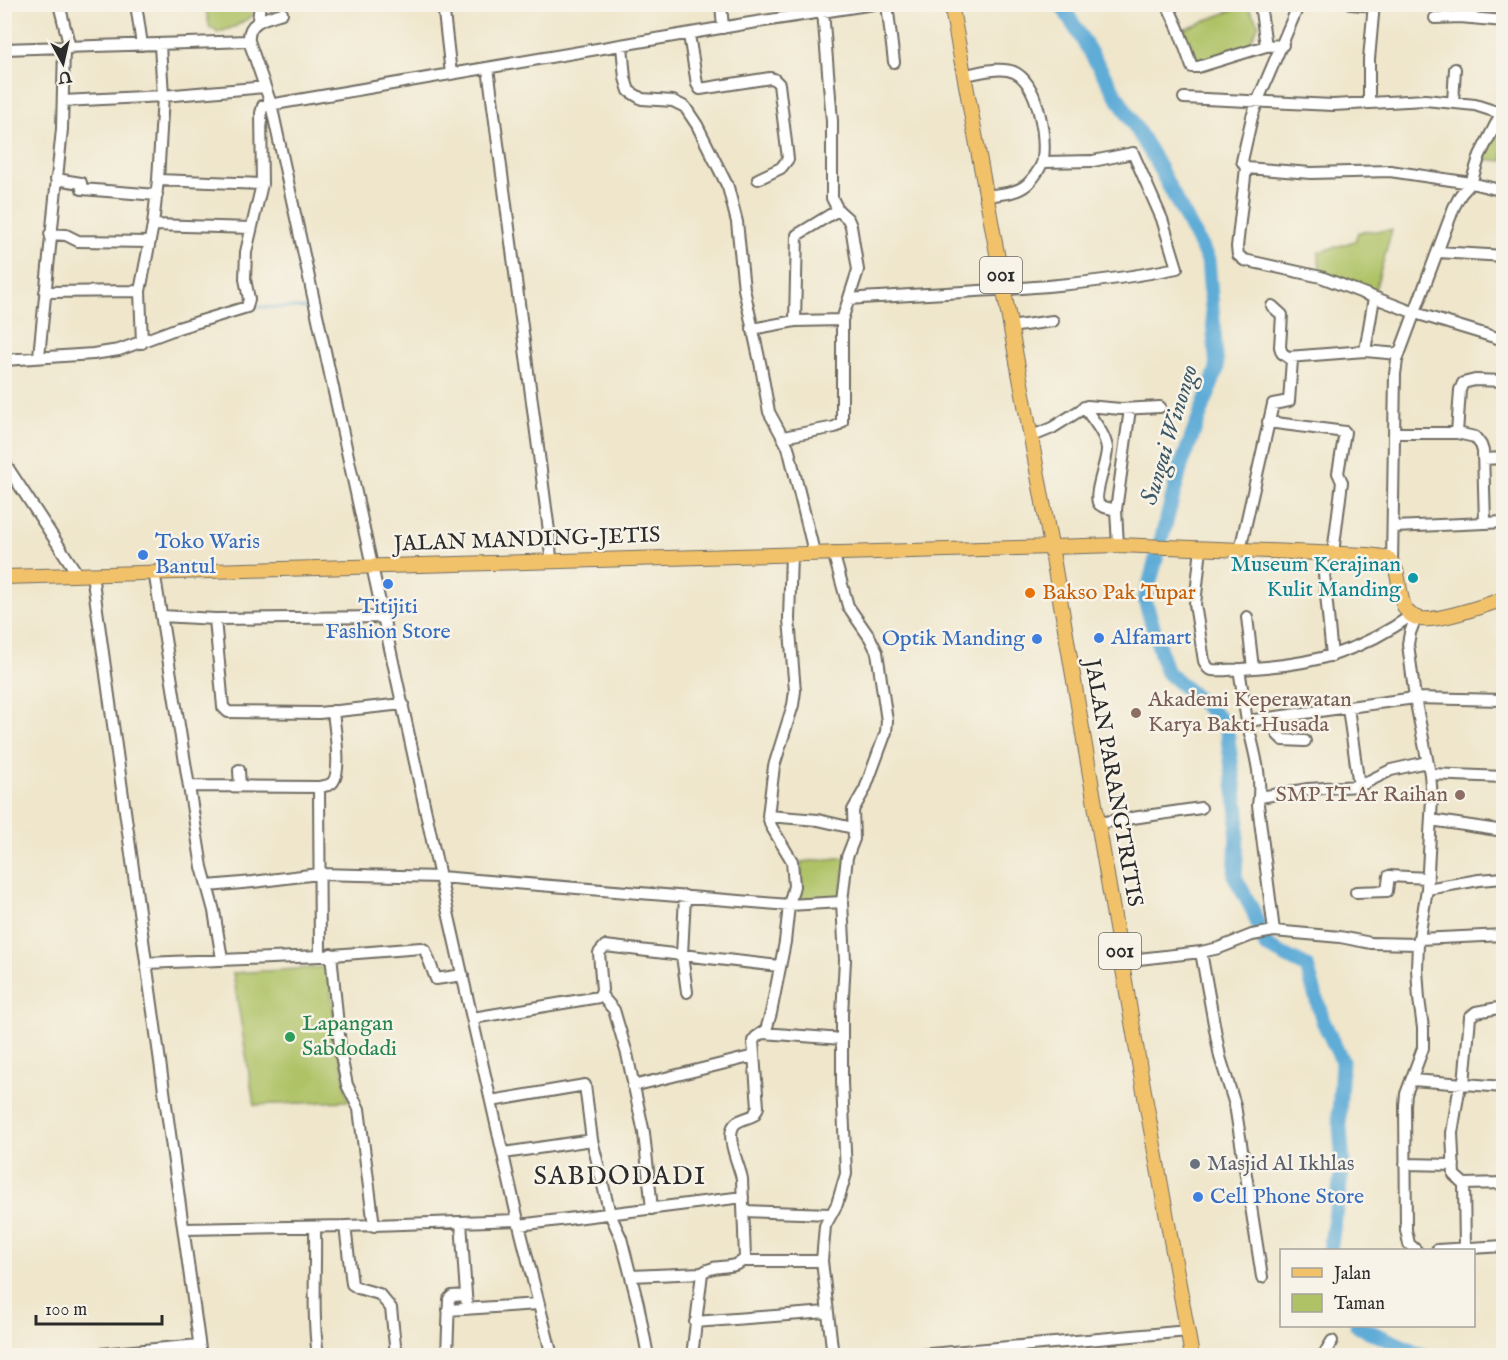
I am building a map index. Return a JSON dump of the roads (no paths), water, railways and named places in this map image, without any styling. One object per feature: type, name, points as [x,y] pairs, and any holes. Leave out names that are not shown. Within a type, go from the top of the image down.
[{"type":"main road","name":"JALAN PARANGTRITIS","points":[[951,4],[1051,546],[1121,961],[1192,1356]]},
{"type":"main road","name":"JALAN MANDING-JETIS","points":[[4,577],[1118,545],[1327,553],[1385,558],[1392,564]]},
{"type":"main road","points":[[1392,564],[1404,606],[1414,616],[1422,619],[1449,615],[1503,599]]},
{"type":"street","points":[[39,356],[67,48],[59,4]]},
{"type":"street","points":[[136,4],[142,45]]},
{"type":"street","points":[[260,4],[258,20],[249,31],[249,41],[271,104],[440,877],[519,1223],[552,1356]]},
{"type":"street","points":[[443,4],[451,74]]},
{"type":"street","points":[[721,4],[723,28]]},
{"type":"street","points":[[4,360],[106,353],[247,307],[249,299],[245,272],[251,228],[262,184],[261,113],[263,105],[688,35],[822,9],[874,4]]},
{"type":"street","points":[[887,4],[894,62]]},
{"type":"street","points":[[1167,4],[1192,67],[1266,46],[1283,45]]},
{"type":"street","points":[[1260,4],[1266,46]]},
{"type":"street","points":[[1299,4],[1252,117],[1242,161],[1246,168],[1238,255],[1244,260],[1321,277],[1415,313],[1503,340]]},
{"type":"street","points":[[1351,4],[1374,5],[1369,59],[1369,103]]},
{"type":"street","points":[[1460,16],[1461,4]]},
{"type":"street","points":[[783,437],[835,427],[842,422],[842,320],[857,276],[858,262],[851,226],[848,219],[838,210],[831,192],[832,121],[822,9]]},
{"type":"street","points":[[258,20],[282,13]]},
{"type":"street","points":[[1435,18],[1460,16],[1503,18]]},
{"type":"street","points":[[688,35],[697,84],[700,89],[770,78],[779,84],[788,159],[781,168],[758,179]]},
{"type":"street","points":[[4,49],[249,41]]},
{"type":"street","points":[[142,343],[140,291],[153,225],[158,180],[163,96],[160,45]]},
{"type":"street","points":[[622,46],[625,78],[629,91],[642,99],[673,101],[685,107],[718,167],[732,200],[737,222],[744,290],[769,412],[788,447],[814,552]]},
{"type":"street","points":[[488,68],[551,560]]},
{"type":"street","points":[[1454,102],[1455,69]]},
{"type":"street","points":[[964,75],[1004,70],[1011,71],[1025,80],[1034,96],[1043,133],[1043,162],[1025,186],[1013,192],[986,196]]},
{"type":"street","points":[[63,101],[163,96],[265,87]]},
{"type":"street","points":[[1184,98],[1333,105],[1425,100],[1475,105],[1501,113],[1480,155],[1471,183],[1454,207],[1399,354],[1395,374],[1392,564]]},
{"type":"street","points":[[849,299],[1004,289],[1177,268],[1162,219],[1133,153],[1093,161],[1043,162]]},
{"type":"street","points":[[1246,168],[1308,173],[1390,171],[1503,190]]},
{"type":"street","points":[[56,179],[81,183],[82,189],[157,195]]},
{"type":"street","points":[[158,180],[262,184]]},
{"type":"street","points":[[795,321],[797,235],[838,210]]},
{"type":"street","points":[[153,225],[251,228]]},
{"type":"street","points":[[50,234],[66,235],[78,241],[150,242]]},
{"type":"street","points":[[1438,252],[1503,256]]},
{"type":"street","points":[[45,292],[140,291]]},
{"type":"street","points":[[1365,351],[1374,298]]},
{"type":"street","points":[[1240,549],[1273,405],[1289,400],[1292,364],[1280,348],[1282,315],[1272,306]]},
{"type":"street","points":[[752,329],[795,321],[842,320]]},
{"type":"street","points":[[1010,327],[1053,321]]},
{"type":"street","points":[[1288,357],[1365,351],[1399,354]]},
{"type":"street","points":[[1457,433],[1460,390],[1464,383],[1475,380],[1503,381]]},
{"type":"street","points":[[1030,437],[1052,428],[1084,406],[1160,407]]},
{"type":"street","points":[[1084,406],[1107,445],[1097,502],[1104,507],[1116,510]]},
{"type":"street","points":[[1118,545],[1116,510],[1130,408]]},
{"type":"street","points":[[1268,422],[1345,432],[1338,473],[1342,482],[1327,553],[1332,656]]},
{"type":"street","points":[[1395,433],[1457,433],[1469,435],[1478,440],[1483,459],[1485,523]]},
{"type":"street","points":[[1483,459],[1503,458]]},
{"type":"street","points":[[4,462],[85,574],[146,963],[200,1350],[78,1356]]},
{"type":"street","points":[[1394,527],[1503,522]]},
{"type":"street","points":[[1201,548],[1195,604],[1205,666],[1212,670],[1298,664],[1332,656],[1343,653],[1414,616]]},
{"type":"street","points":[[832,552],[848,606],[877,652],[887,722],[886,732],[865,789],[853,810],[854,839],[847,857],[842,902],[845,960],[842,1039],[846,1170],[843,1188],[824,1233],[822,1261],[833,1356]]},
{"type":"street","points":[[744,1261],[746,1255],[741,1172],[734,1152],[732,1130],[739,1121],[754,1115],[758,1107],[753,1041],[766,1030],[771,1013],[794,886],[792,861],[771,826],[768,816],[774,766],[793,705],[795,691],[789,619],[792,554]]},
{"type":"street","points":[[154,571],[202,867],[222,959]]},
{"type":"street","points":[[162,616],[215,618],[383,616]]},
{"type":"street","points":[[1414,616],[1408,644],[1415,698],[1430,774],[1431,820],[1428,884],[1419,941],[1419,999],[1423,1038],[1420,1058],[1406,1094],[1406,1230],[1409,1244],[1414,1249]]},
{"type":"street","points":[[1247,617],[1253,668]]},
{"type":"street","points":[[215,618],[223,707],[226,711],[333,711],[403,704]]},
{"type":"street","points":[[1239,669],[1247,721],[1257,759],[1260,797],[1258,805],[1273,932]]},
{"type":"street","points":[[1247,721],[1415,698],[1503,700]]},
{"type":"street","points":[[1348,708],[1359,786]]},
{"type":"street","points":[[189,786],[318,787],[329,785],[337,772],[333,711]]},
{"type":"street","points":[[1271,719],[1278,735],[1283,740],[1305,741]]},
{"type":"street","points":[[1260,797],[1308,789],[1359,786],[1391,770],[1427,762]]},
{"type":"street","points":[[239,770],[240,786]]},
{"type":"street","points":[[1430,774],[1503,777]]},
{"type":"street","points":[[318,787],[318,874],[326,955],[347,1085],[359,1109],[374,1226]]},
{"type":"street","points":[[1098,823],[1201,808]]},
{"type":"street","points":[[768,816],[818,820],[853,828]]},
{"type":"street","points":[[1431,820],[1503,831]]},
{"type":"street","points":[[207,886],[318,874],[440,877],[789,905],[842,902]]},
{"type":"street","points":[[1356,892],[1388,891],[1389,876],[1428,884],[1503,878]]},
{"type":"street","points":[[685,896],[682,955],[687,992]]},
{"type":"street","points":[[1121,961],[1201,952],[1219,948],[1252,935],[1273,932],[1371,943],[1503,935]]},
{"type":"street","points":[[473,1018],[596,998],[603,990],[599,953],[605,946],[779,966]]},
{"type":"street","points":[[146,963],[326,955],[421,948],[425,950],[436,979],[463,975]]},
{"type":"street","points":[[1201,952],[1220,1057],[1235,1105],[1262,1277]]},
{"type":"street","points":[[601,995],[614,1010],[633,1086],[644,1133],[652,1209]]},
{"type":"street","points":[[1503,1007],[1476,1012],[1470,1017],[1462,1084],[1453,1121],[1454,1175],[1464,1184],[1503,1183]]},
{"type":"street","points":[[763,1033],[842,1039]]},
{"type":"street","points":[[633,1086],[754,1056]]},
{"type":"street","points":[[1412,1080],[1503,1087]]},
{"type":"street","points":[[491,1101],[585,1085],[592,1140],[610,1214],[621,1238],[631,1276],[648,1356]]},
{"type":"street","points":[[504,1153],[592,1140]]},
{"type":"street","points":[[1405,1164],[1454,1165]]},
{"type":"street","points":[[1464,1184],[1465,1248]]},
{"type":"street","points":[[184,1229],[374,1226],[461,1222],[519,1223],[743,1197]]},
{"type":"street","points":[[744,1211],[831,1214]]},
{"type":"street","points":[[461,1222],[467,1309]]},
{"type":"street","points":[[345,1226],[352,1284],[379,1294],[391,1308],[395,1345],[398,1352],[403,1355],[426,1356]]},
{"type":"street","points":[[315,1227],[314,1293],[318,1356]]},
{"type":"street","points":[[1456,1249],[1503,1246]]},
{"type":"street","points":[[631,1276],[702,1274],[709,1269],[739,1264],[744,1261],[822,1261]]},
{"type":"street","points":[[692,1356],[702,1274]]},
{"type":"street","points":[[447,1356],[450,1298],[466,1295]]},
{"type":"street","points":[[448,1310],[538,1304]]},
{"type":"street","points":[[695,1322],[827,1312]]},
{"type":"street","points":[[908,1356],[966,1353],[1188,1331]]},
{"type":"street","points":[[1323,1356],[1332,1341]]},
{"type":"waterway","name":"Sungai Winongo","points":[[1061,4],[1153,156],[1208,260],[1217,369],[1181,466],[1145,600],[1166,671],[1226,724],[1238,813],[1235,877],[1253,911],[1266,946],[1307,967],[1323,1021],[1342,1061],[1339,1115],[1343,1164],[1330,1249]]},
{"type":"waterway","points":[[251,307],[309,308]]},
{"type":"waterway","name":"Sungai Winongo","points":[[1359,1327],[1425,1356]]},
{"type":"place","name":"Toko Waris Bantul","points":[[143,555]]},
{"type":"place","name":"Museum Kerajinan Kulit Manding","points":[[1413,578]]},
{"type":"place","name":"Titijiti Fashion Store","points":[[388,584]]},
{"type":"place","name":"Bakso Pak Tupar","points":[[1030,593]]},
{"type":"place","name":"Alfamart","points":[[1099,638]]},
{"type":"place","name":"Optik Manding","points":[[1037,639]]},
{"type":"place","name":"Akademi Keperawatan Karya Bakti Husada","points":[[1136,713]]},
{"type":"place","name":"SMP IT Ar Raihan","points":[[1460,795]]},
{"type":"place","name":"Lapangan Sabdodadi","points":[[290,1037]]},
{"type":"place","name":"Masjid Al Ikhlas","points":[[1195,1164]]},
{"type":"place","name":"Cell Phone Store","points":[[1198,1197]]},
{"type":"district","name":"SABDODADI","points":[[620,1176]]}]
